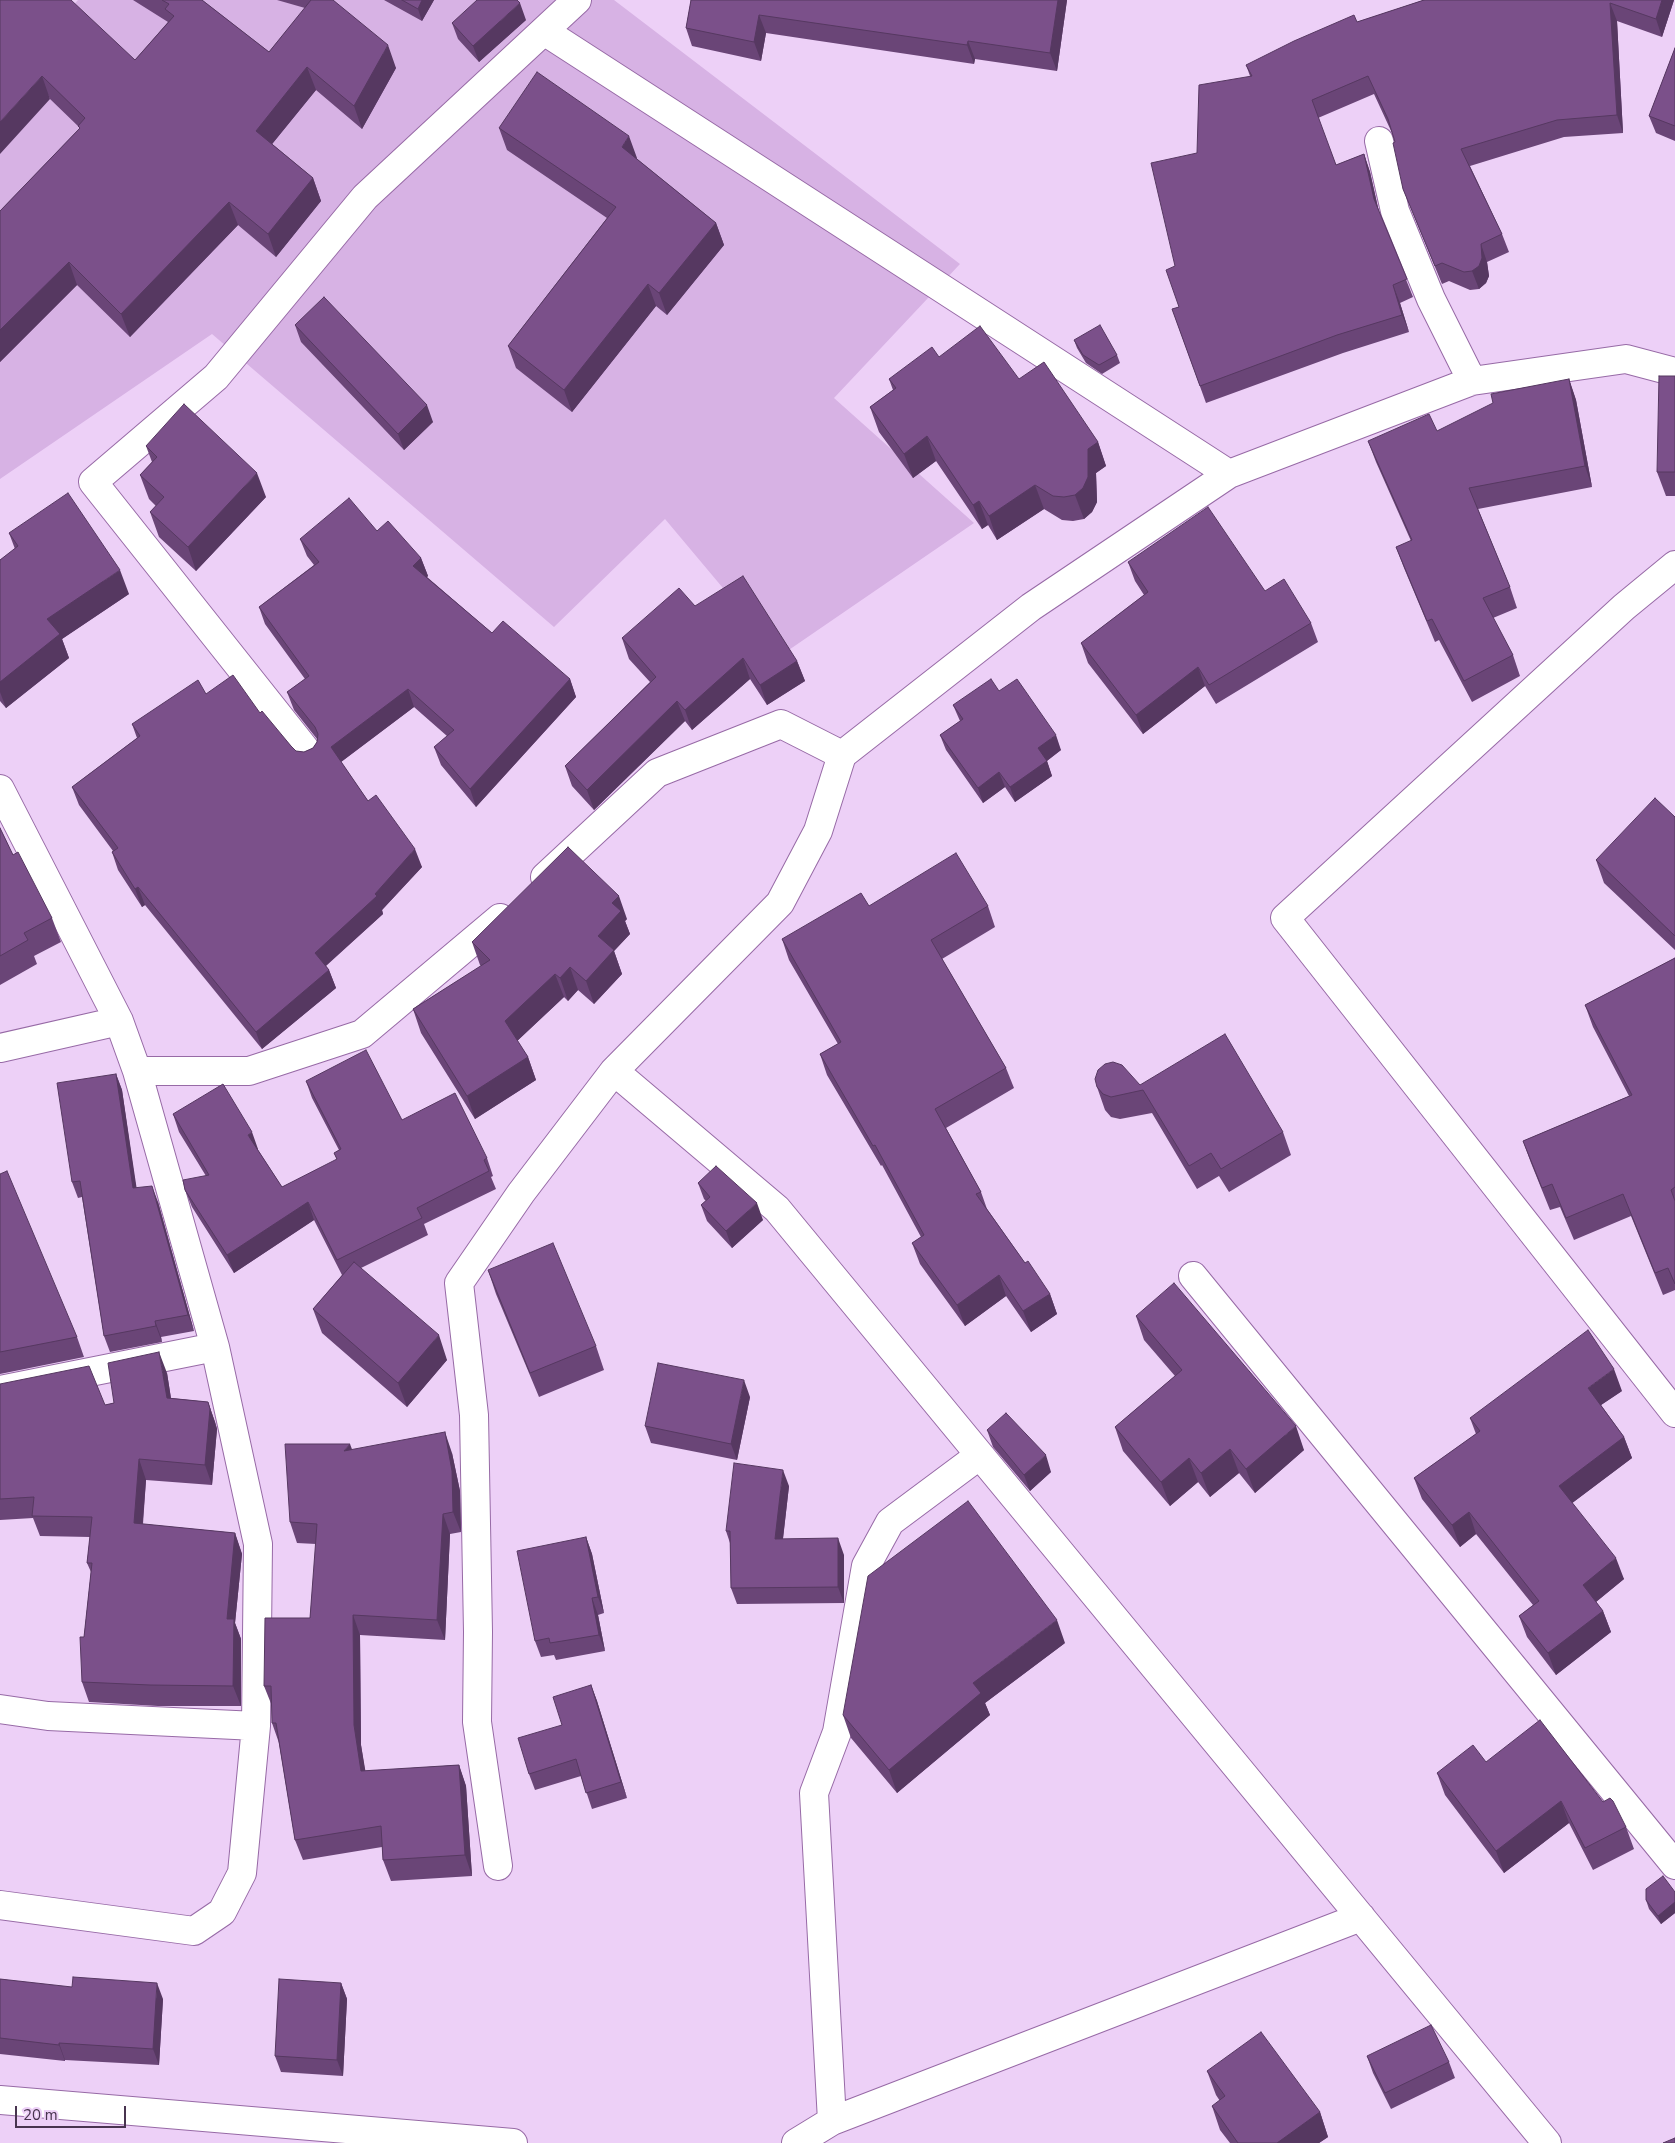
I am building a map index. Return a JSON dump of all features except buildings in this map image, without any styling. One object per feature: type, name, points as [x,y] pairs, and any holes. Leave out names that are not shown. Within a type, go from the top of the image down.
[{"type":"street","points":[[309,754],[93,482],[216,377],[365,197],[577,0]]},
{"type":"street","points":[[544,31],[1229,474]]},
{"type":"street","points":[[1379,141],[1395,211],[1431,299],[1472,381]]},
{"type":"street","points":[[498,1866],[477,1722],[478,1632],[474,1415],[459,1283],[520,1193],[614,1071],[780,903],[818,830],[842,755],[1031,608],[1229,474],[1472,381],[1626,359],[1675,372]]},
{"type":"street","points":[[1675,565],[1624,607],[1285,918],[1675,1413]]},
{"type":"street","points":[[137,1071],[249,1071],[362,1034],[522,898],[657,773],[781,724],[842,755]]},
{"type":"street","points":[[0,789],[119,1020],[137,1071],[215,1347],[258,1544],[256,1726],[242,1873],[222,1912],[194,1931],[0,1905]]},
{"type":"street","points":[[0,1048],[119,1020]]},
{"type":"street","points":[[614,1071],[778,1209],[1547,2143]]},
{"type":"street","points":[[1193,1276],[1675,1865]]},
{"type":"street","points":[[0,1390],[215,1347]]},
{"type":"street","points":[[832,2121],[814,1793],[837,1732],[866,1566],[890,1522],[980,1455]]},
{"type":"street","points":[[0,1709],[48,1716],[256,1726]]},
{"type":"street","points":[[796,2143],[832,2121],[1361,1917]]},
{"type":"street","points":[[0,2100],[513,2143]]},
{"type":"shaded area","points":[[78,0],[614,0],[960,264],[834,398],[974,523],[780,656],[665,519],[554,627],[212,334],[0,479],[0,87]]}]
